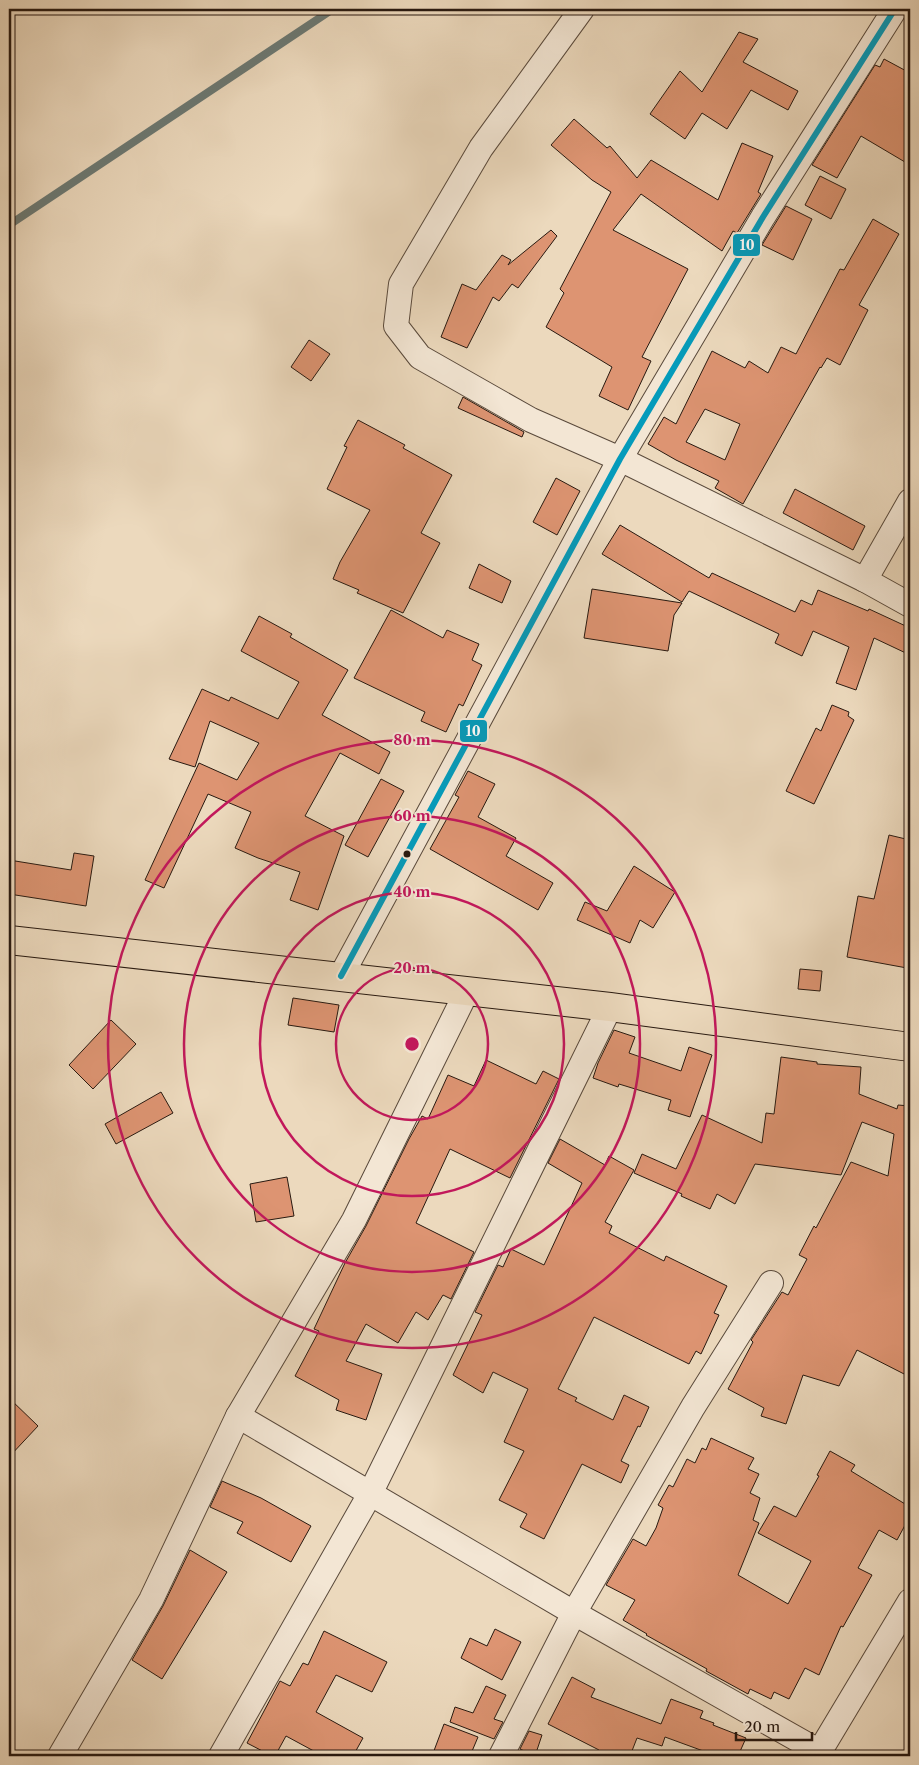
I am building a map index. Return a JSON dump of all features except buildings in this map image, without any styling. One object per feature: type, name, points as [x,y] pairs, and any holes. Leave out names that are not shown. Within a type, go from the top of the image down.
[{"type":"highway","points":[[9,940],[341,976],[910,1046]]},
{"type":"street","points":[[582,9],[481,148],[401,284],[396,326],[420,357],[531,420],[620,459],[865,580],[910,605]]},
{"type":"street","points":[[341,976],[620,459],[763,217],[895,9]]},
{"type":"street","points":[[865,580],[910,501]]},
{"type":"street","points":[[60,1756],[151,1600],[238,1416],[354,1220],[467,991]]},
{"type":"street","points":[[221,1756],[370,1494],[610,1008]]},
{"type":"street","points":[[501,1756],[574,1613],[693,1407],[771,1283]]},
{"type":"street","points":[[238,1416],[819,1754],[910,1601]]},
{"type":"waterway","points":[[9,225],[333,9]]},
{"type":"transit line","name":"10","points":[[341,976],[620,459],[763,217],[895,9]]}]
